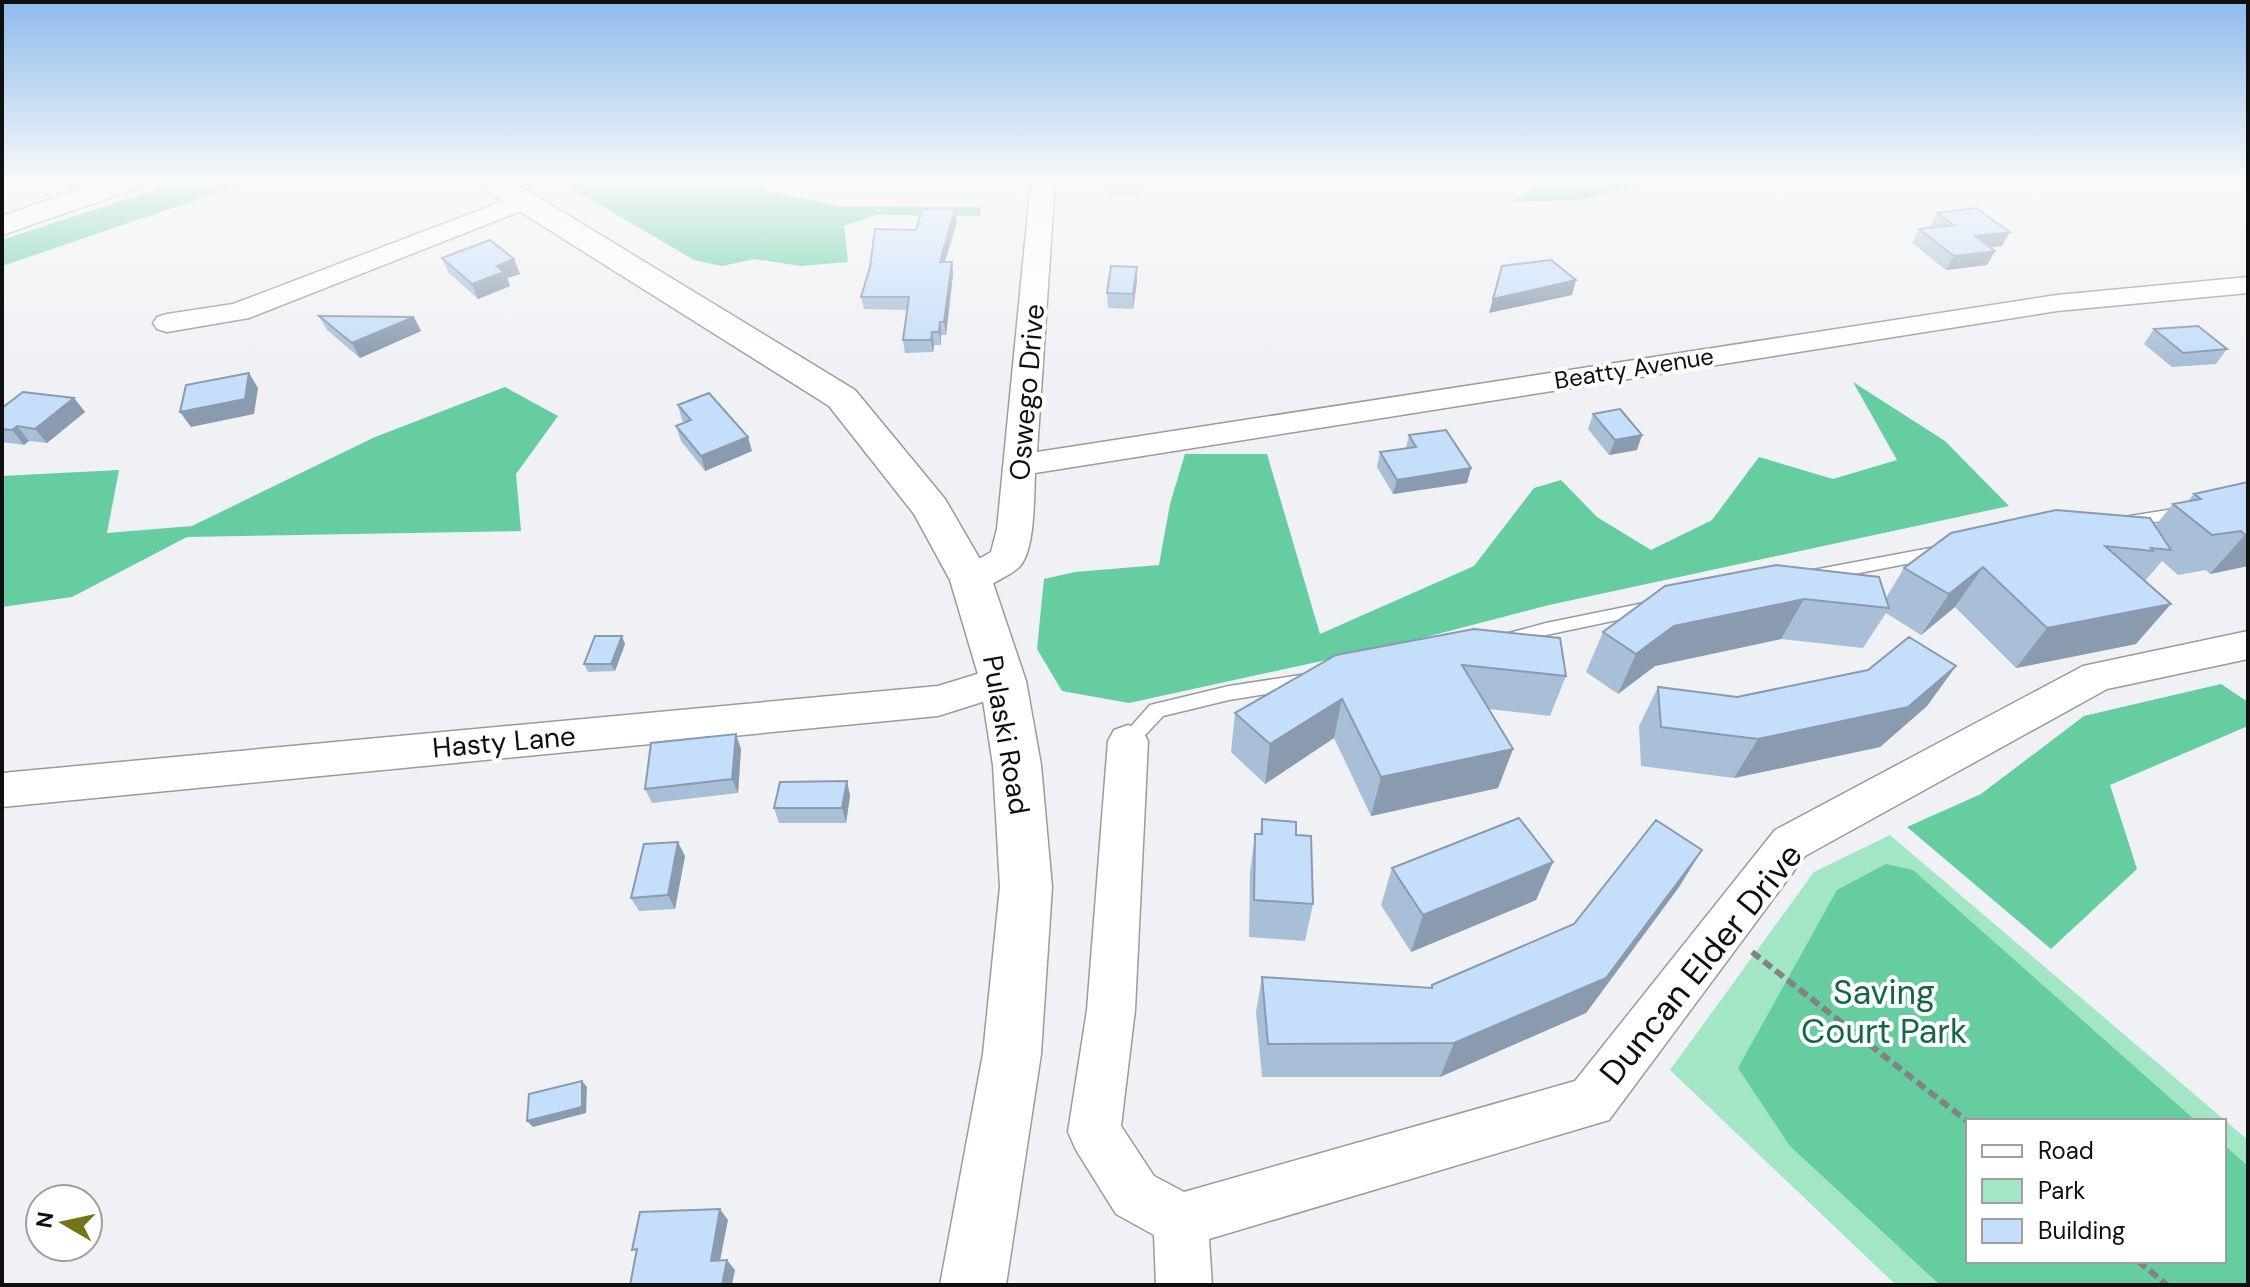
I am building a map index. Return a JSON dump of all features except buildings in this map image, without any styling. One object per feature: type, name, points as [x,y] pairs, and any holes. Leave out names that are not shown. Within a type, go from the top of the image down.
[{"type":"main road","name":"Pulaski Road","points":[[587,241],[842,398],[931,508],[971,580],[1003,681],[1017,765],[1026,887],[1012,1054],[973,1285]]},
{"type":"street","points":[[167,323],[239,312],[397,241]]},
{"type":"street","name":"Oswego Drive","points":[[971,580],[1007,559],[1014,529],[1038,241]]},
{"type":"street","name":"Beatty Avenue","points":[[1021,465],[2057,303],[2248,285]]},
{"type":"street","name":"Duncan Elder Drive","points":[[1181,1220],[1591,1102],[1790,843],[2097,676],[2248,645]]},
{"type":"street","name":"Hasty Lane","points":[[2,790],[938,701],[1003,681]]},
{"type":"street","points":[[1128,741],[1111,1010],[1094,1132],[1135,1195],[1181,1220],[1184,1285]]},
{"type":"lane","points":[[2100,525],[2204,509]]},
{"type":"lane","points":[[1799,578],[1966,548]]},
{"type":"lane","points":[[1491,645],[1546,629],[1665,605]]},
{"type":"lane","points":[[1128,741],[1157,710],[1229,693],[1332,678]]},
{"type":"path","points":[[1723,929],[1966,1120]]},
{"type":"path","points":[[2140,1263],[2167,1285]]},
{"type":"green space","points":[[2,241],[75,241],[2,266]]},
{"type":"green space","points":[[662,241],[846,241],[848,262],[800,266],[755,259],[722,266],[694,260]]},
{"type":"green space","points":[[1853,382],[1945,441],[2009,506],[1549,605],[1395,645],[1129,703],[1062,691],[1037,649],[1044,579],[1075,572],[1159,565],[1170,504],[1185,454],[1267,454],[1320,634],[1474,566],[1534,488],[1561,480],[1597,517],[1651,550],[1712,520],[1759,457],[1833,479],[1897,460]]},
{"type":"green space","points":[[505,387],[558,416],[516,474],[521,531],[187,537],[72,597],[2,607],[2,476],[119,470],[107,533],[192,526],[375,437]]},
{"type":"green space","points":[[2221,684],[2248,702],[2248,726],[2110,785],[2137,869],[2051,949],[1907,827],[1981,794],[2084,716]]},
{"type":"green space","name":"Saving Court Park","points":[[1890,835],[2223,1119],[1966,1119],[1966,1263],[2226,1263],[2226,1121],[2248,1140],[2248,1285],[1896,1285],[1670,1070],[1814,872]]},
{"type":"green space","name":"Saving Court Park","points":[[1886,864],[1913,870],[2194,1119],[1966,1119],[1966,1263],[2226,1263],[2226,1147],[2248,1166],[2248,1285],[1940,1285],[1790,1146],[1738,1068],[1837,890]]}]
